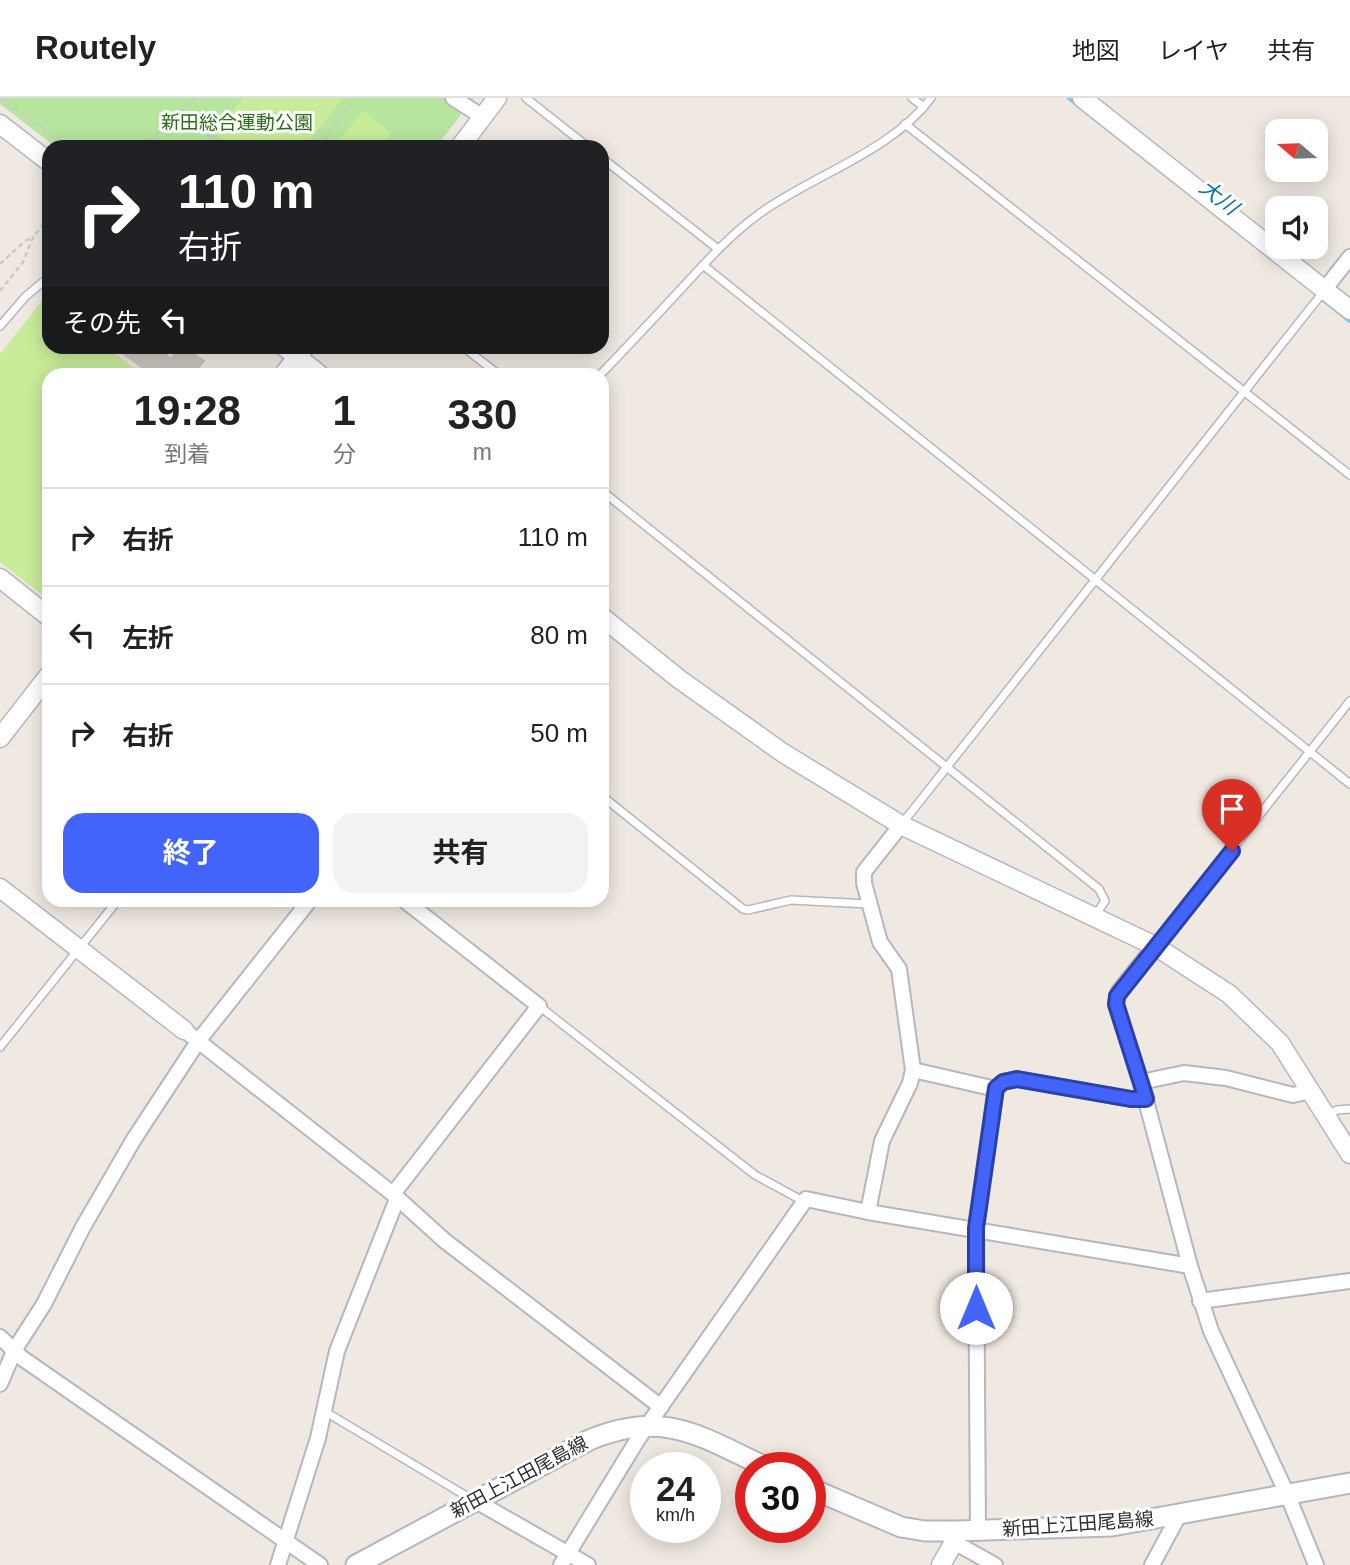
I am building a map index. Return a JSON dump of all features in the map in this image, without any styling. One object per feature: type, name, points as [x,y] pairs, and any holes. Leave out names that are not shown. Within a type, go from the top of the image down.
[{"type":"main road","name":"新田上江田尾島線","points":[[356,1565],[587,1441],[625,1428],[649,1424],[673,1427],[696,1434],[735,1452]]},
{"type":"main road","name":"新田上江田尾島線","points":[[826,1495],[901,1527],[955,1537],[978,1531],[1112,1526],[1350,1483]]},
{"type":"street","points":[[453,98],[483,117]]},
{"type":"street","points":[[465,140],[498,98]]},
{"type":"street","points":[[1082,98],[1350,310]]},
{"type":"street","points":[[0,124],[42,157]]},
{"type":"street","points":[[1324,290],[1350,257]]},
{"type":"street","points":[[299,354],[313,368]]},
{"type":"street","points":[[0,578],[42,611]]},
{"type":"street","points":[[609,623],[678,679],[783,753],[901,824],[1155,946],[1229,994],[1280,1043],[1350,1154]]},
{"type":"street","points":[[0,738],[42,684]]},
{"type":"street","points":[[868,1212],[882,1141],[910,1083],[913,1070],[899,969],[880,942],[864,883],[864,872],[901,824]]},
{"type":"street","points":[[0,888],[199,1040],[395,1197],[445,1241],[661,1407]]},
{"type":"street","points":[[0,1384],[15,1349],[44,1304],[109,1179],[199,1040],[304,907]]},
{"type":"street","points":[[278,1565],[318,1438],[337,1351],[395,1197],[539,1006],[413,907]]},
{"type":"street","points":[[1155,946],[1117,996],[1116,1004],[1146,1099],[1200,1301],[1211,1331],[1288,1496],[1315,1565]]},
{"type":"street","points":[[913,1070],[996,1088]]},
{"type":"street","points":[[1141,1082],[1184,1073],[1226,1078],[1293,1095],[1311,1091]]},
{"type":"street","points":[[978,1531],[976,1228],[996,1088],[1003,1082],[1017,1079],[1131,1099],[1146,1099]]},
{"type":"street","points":[[565,1559],[649,1424],[803,1201],[808,1199],[868,1212],[1190,1266]]},
{"type":"street","points":[[1200,1301],[1350,1281]]},
{"type":"street","points":[[0,1337],[22,1358],[320,1565]]},
{"type":"street","points":[[474,1500],[565,1559],[588,1565]]},
{"type":"street","points":[[1152,1565],[1179,1515]]},
{"type":"street","points":[[941,1565],[955,1537],[995,1565]]},
{"type":"lane","points":[[526,98],[579,140]]},
{"type":"lane","points":[[912,98],[924,107]]},
{"type":"lane","points":[[607,368],[718,249],[759,214],[876,145],[905,124],[931,98]]},
{"type":"lane","points":[[905,124],[1350,475]]},
{"type":"lane","points":[[609,163],[718,249]]},
{"type":"lane","points":[[703,265],[1350,784]]},
{"type":"lane","points":[[0,326],[26,296],[42,283]]},
{"type":"lane","points":[[901,824],[1324,290]]},
{"type":"lane","points":[[473,354],[490,368]]},
{"type":"lane","points":[[609,497],[1099,889],[1104,901],[1095,916]]},
{"type":"lane","points":[[1155,946],[1350,701]]},
{"type":"lane","points":[[609,802],[743,909],[791,900],[868,904]]},
{"type":"lane","points":[[0,1047],[112,907]]},
{"type":"lane","points":[[539,1006],[755,1175],[803,1201]]},
{"type":"lane","points":[[1327,1115],[1350,1109]]},
{"type":"lane","points":[[323,1411],[474,1500]]},
{"type":"path","points":[[0,98],[61,140]]},
{"type":"path","points":[[151,140],[195,98]]},
{"type":"path","points":[[324,140],[356,98]]},
{"type":"path","points":[[180,114],[214,140]]},
{"type":"path","points":[[0,291],[23,261],[33,237],[42,226]]},
{"type":"path","points":[[0,264],[33,237]]},
{"type":"green space","name":"新田総合運動公園","points":[[0,98],[474,98],[441,140],[47,140],[0,104]]},
{"type":"green space","points":[[243,98],[343,98],[310,140],[224,140],[215,133]]},
{"type":"green space","points":[[363,110],[391,133],[386,140],[339,140]]},
{"type":"green space","points":[[42,301],[42,354],[115,354],[134,368],[42,368],[42,595],[0,562],[0,354]]},
{"type":"building","points":[[124,354],[165,354],[171,359],[175,354],[194,354],[204,361],[198,368],[143,368]]},
{"type":"waterway","name":"大川","points":[[1069,98],[1079,106]]},
{"type":"waterway","name":"大川","points":[[1319,296],[1350,321]]},
{"type":"route","points":[[976,1308],[976,1228],[996,1088],[1003,1082],[1017,1079],[1131,1099],[1146,1099],[1116,1004],[1117,996],[1232,851]]}]
